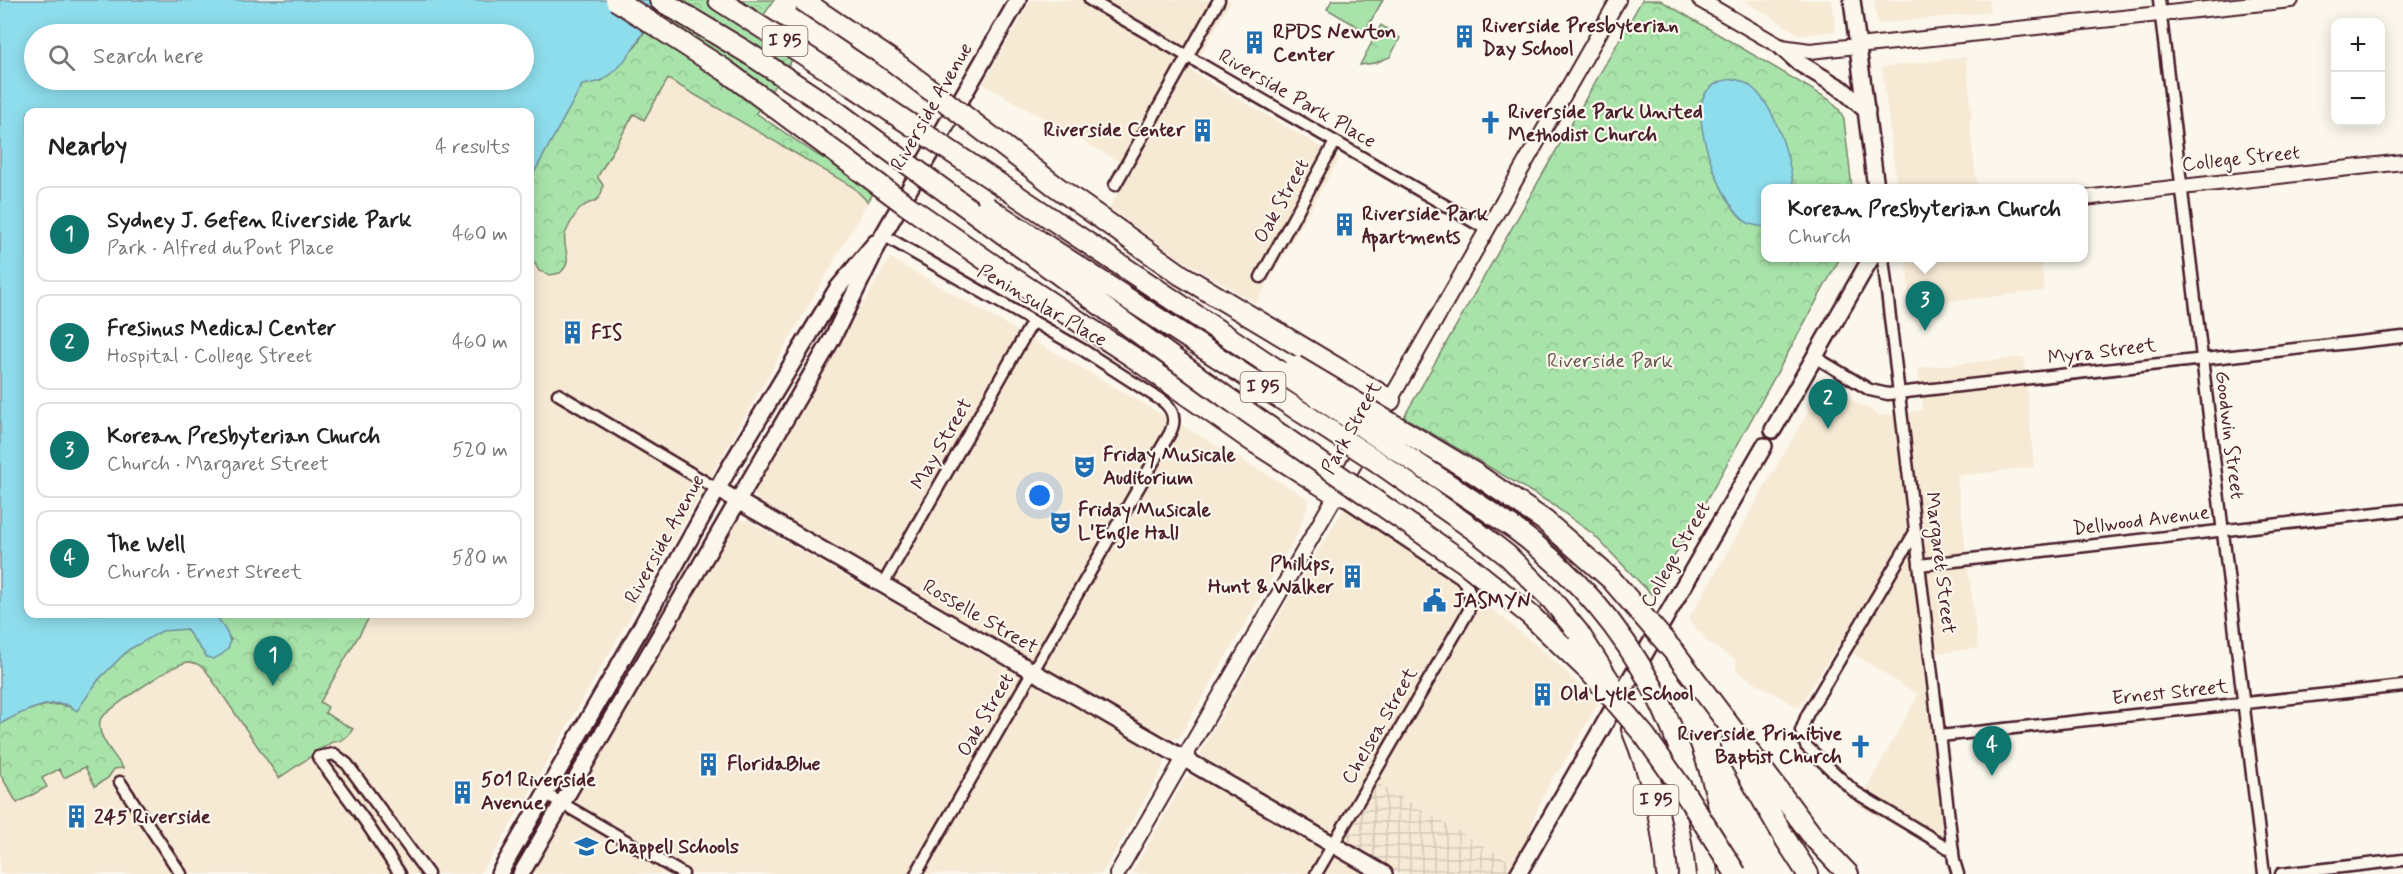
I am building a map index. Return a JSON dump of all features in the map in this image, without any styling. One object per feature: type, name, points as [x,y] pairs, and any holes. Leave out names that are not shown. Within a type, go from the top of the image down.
[{"type":"highway","points":[[616,0],[733,76],[904,204],[1133,357],[1251,440],[1337,495]]},
{"type":"highway","name":"I 95","points":[[660,0],[933,171],[1366,454],[1492,543],[1537,584],[1578,632],[1610,682],[1645,762],[1656,802],[1667,874]]},
{"type":"highway","name":"I 95","points":[[719,0],[850,84],[1531,541],[1562,568],[1604,613],[1629,647],[1654,690],[1676,737],[1691,780],[1707,874]]},
{"type":"highway","points":[[802,0],[887,57],[1054,185],[1181,275],[1390,400]]},
{"type":"highway","points":[[833,109],[1226,397],[1465,563],[1530,615],[1590,673],[1645,736],[1681,787],[1736,874]]},
{"type":"highway","points":[[1095,248],[1476,474],[1528,508],[1563,536],[1611,579],[1675,653],[1814,838],[1848,874]]},
{"type":"highway","points":[[1675,653],[1808,874]]},
{"type":"main road","name":"Riverside Avenue","points":[[521,874],[836,331],[883,236],[1018,0]]},
{"type":"main road","points":[[1852,0],[1875,184]]},
{"type":"main road","points":[[1781,47],[1799,63],[1842,88],[1867,111]]},
{"type":"main road","name":"Riverside Avenue","points":[[499,874],[641,627],[717,489],[837,289],[862,257],[883,236]]},
{"type":"main road","name":"College Street","points":[[1773,430],[1869,262]]},
{"type":"main road","name":"College Street","points":[[1518,874],[1764,446]]},
{"type":"main road","name":"Rosselle Street","points":[[717,489],[1384,874]]},
{"type":"main road","points":[[641,627],[644,663]]},
{"type":"street","name":"Riverside Park Place","points":[[1090,0],[1486,229]]},
{"type":"street","points":[[1115,185],[1219,0]]},
{"type":"street","name":"Park Street","points":[[1117,874],[1337,495],[1618,0]]},
{"type":"street","points":[[1700,0],[1781,47],[1810,51],[1858,48],[2160,7],[2291,0]]},
{"type":"street","name":"Goodwin Street","points":[[2160,7],[2264,874]]},
{"type":"street","name":"Oak Street","points":[[1261,277],[1335,142]]},
{"type":"street","name":"College Street","points":[[2088,198],[2403,162]]},
{"type":"street","name":"Peninsular Place","points":[[883,236],[1033,321],[1164,402],[1171,409],[1174,417]]},
{"type":"street","name":"Margaret Street","points":[[1882,262],[1953,851],[1958,874]]},
{"type":"street","name":"May Street","points":[[882,585],[1033,321]]},
{"type":"street","name":"Myra Street","points":[[1815,357],[1870,390],[1899,394],[2201,358],[2403,337]]},
{"type":"street","name":"Rosselle Street","points":[[558,394],[717,489]]},
{"type":"street","name":"Oak Street","points":[[916,874],[1170,433],[1174,417]]},
{"type":"street","name":"College Street","points":[[1764,446],[1773,430]]},
{"type":"street","name":"Chelsea Street","points":[[1316,874],[1468,612],[1470,594],[1464,581],[1455,573],[1337,495]]},
{"type":"street","name":"Dellwood Avenue","points":[[1919,565],[2403,510]]},
{"type":"street","points":[[1915,532],[1807,716],[1801,731],[1806,746],[1855,792],[1953,851]]},
{"type":"street","name":"Ernest Street","points":[[1940,736],[2403,686]]},
{"type":"street","points":[[400,874],[365,820],[318,757],[334,754],[347,764],[428,874]]},
{"type":"street","points":[[120,782],[181,874]]},
{"type":"street","points":[[546,794],[683,874]]},
{"type":"street","points":[[2281,874],[2403,860]]},
{"type":"shaded area","points":[[1031,0],[1232,0],[1191,71],[1340,158],[1256,303],[1176,256],[1109,208],[1132,169],[983,84]]},
{"type":"shaded area","points":[[1743,0],[1831,0],[1836,31],[1801,35]]},
{"type":"shaded area","points":[[1874,0],[1989,0],[1990,12],[1877,24]]},
{"type":"shaded area","points":[[1966,57],[1972,118],[1969,119],[1977,184],[1897,184],[1882,67]]},
{"type":"shaded area","points":[[668,79],[853,187],[868,202],[497,849],[479,874],[0,874],[0,774],[17,803],[47,787],[42,778],[59,769],[85,767],[96,786],[108,778],[114,769],[123,767],[101,734],[99,723],[101,718],[144,686],[183,663],[196,663],[205,669],[280,778],[332,742],[340,742],[353,730],[324,713],[320,702],[368,618],[534,618],[534,264],[536,268],[546,274],[557,274],[565,269],[569,257],[565,234],[580,209],[597,201],[602,184],[598,176],[634,114],[644,119]]},
{"type":"shaded area","points":[[890,258],[1308,498],[1308,505],[1297,535],[1179,738],[1169,739],[1111,708],[758,502],[753,488]]},
{"type":"shaded area","points":[[1906,262],[2041,262],[2044,291],[1910,306]]},
{"type":"shaded area","points":[[2024,357],[2034,467],[1957,476],[1978,648],[1923,655],[1948,855],[1857,805],[1918,695],[1838,644],[1799,708],[1736,671],[1736,660],[1711,645],[1688,620],[1824,384],[1880,416],[1923,410],[1918,368]]},
{"type":"shaded area","points":[[1346,506],[1481,600],[1554,660],[1598,704],[1559,771],[1554,775],[1536,812],[1528,836],[1513,863],[1377,783],[1343,843],[1205,763],[1201,755],[1201,751],[1301,578]]},
{"type":"shaded area","points":[[740,520],[749,521],[1158,755],[1164,761],[1160,774],[1102,874],[530,874],[732,526]]},
{"type":"shaded area","points":[[1198,777],[1366,874],[1131,874],[1186,778]]},
{"type":"shaded area","points":[[1377,783],[1513,863],[1508,874],[1398,874],[1343,843]]},
{"type":"green space","points":[[662,0],[774,0],[757,25],[793,42],[803,36],[807,38],[756,113],[816,154],[876,188],[868,202],[853,187],[668,79],[644,120],[634,114],[598,176],[603,185],[598,199],[581,208],[572,220],[565,234],[567,264],[560,273],[550,275],[539,271],[534,262],[534,173],[582,85],[602,81],[637,45]]},
{"type":"green space","points":[[1332,0],[1383,0],[1365,31],[1327,9]]},
{"type":"green space","name":"Riverside Park","points":[[1642,0],[1660,0],[1830,100],[1840,111],[1844,120],[1852,184],[1761,184],[1761,262],[1838,262],[1652,595],[1593,534],[1550,503],[1404,417]]},
{"type":"green space","points":[[1381,25],[1400,38],[1390,57],[1375,63],[1360,65]]},
{"type":"green space","points":[[217,618],[369,618],[320,702],[328,707],[325,713],[353,729],[341,740],[332,742],[279,778],[205,669],[188,662],[157,677],[101,718],[100,731],[123,768],[114,769],[108,778],[95,786],[85,767],[64,778],[59,769],[42,778],[47,787],[17,803],[0,774],[0,724],[28,710],[48,705],[68,706],[77,710],[99,679],[128,650],[162,630],[186,629],[207,657],[231,640]]},
{"type":"water","points":[[0,0],[662,0],[636,45],[619,67],[600,81],[582,85],[534,173],[534,108],[24,108],[24,618],[218,618],[227,633],[230,644],[227,650],[213,659],[207,657],[186,629],[162,631],[128,650],[99,679],[77,711],[64,704],[56,704],[22,713],[0,724]]},
{"type":"water","points":[[1734,79],[1747,84],[1759,94],[1776,124],[1788,158],[1793,184],[1761,184],[1761,226],[1748,223],[1729,202],[1706,148],[1702,129],[1702,101],[1710,88]]},
{"type":"place","name":"Riverside Presbyterian Day School","points":[[1464,37]]},
{"type":"place","name":"RPDS Newton Center","points":[[1255,43]]},
{"type":"place","name":"Riverside Park United Methodist Church","points":[[1490,123]]},
{"type":"place","name":"Riverside Center","points":[[1203,130]]},
{"type":"place","name":"Riverside Park Apartments","points":[[1344,225]]},
{"type":"place","name":"Korean Presbyterian Church","points":[[1925,331]]},
{"type":"place","name":"FIS","points":[[573,333]]},
{"type":"place","name":"Fresinus Medical Center","points":[[1828,429]]},
{"type":"place","name":"Friday Musicale Auditorium","points":[[1085,467]]},
{"type":"place","name":"Friday Musicale L'Engle Hall","points":[[1060,522]]},
{"type":"place","name":"Phillips, Hunt & Walker","points":[[1352,576]]},
{"type":"place","name":"JASMYN","points":[[1435,601]]},
{"type":"place","name":"Sydney J. Gefen Riverside Park","points":[[273,686]]},
{"type":"place","name":"Old Lytle School","points":[[1542,694]]},
{"type":"place","name":"Riverside Primitive Baptist Church","points":[[1860,746]]},
{"type":"place","name":"FloridaBlue","points":[[709,764]]},
{"type":"place","name":"The Well","points":[[1992,776]]},
{"type":"place","name":"501 Riverside Avenue","points":[[463,792]]},
{"type":"place","name":"245 Riverside","points":[[76,817]]},
{"type":"place","name":"Chappell Schools","points":[[586,847]]}]
